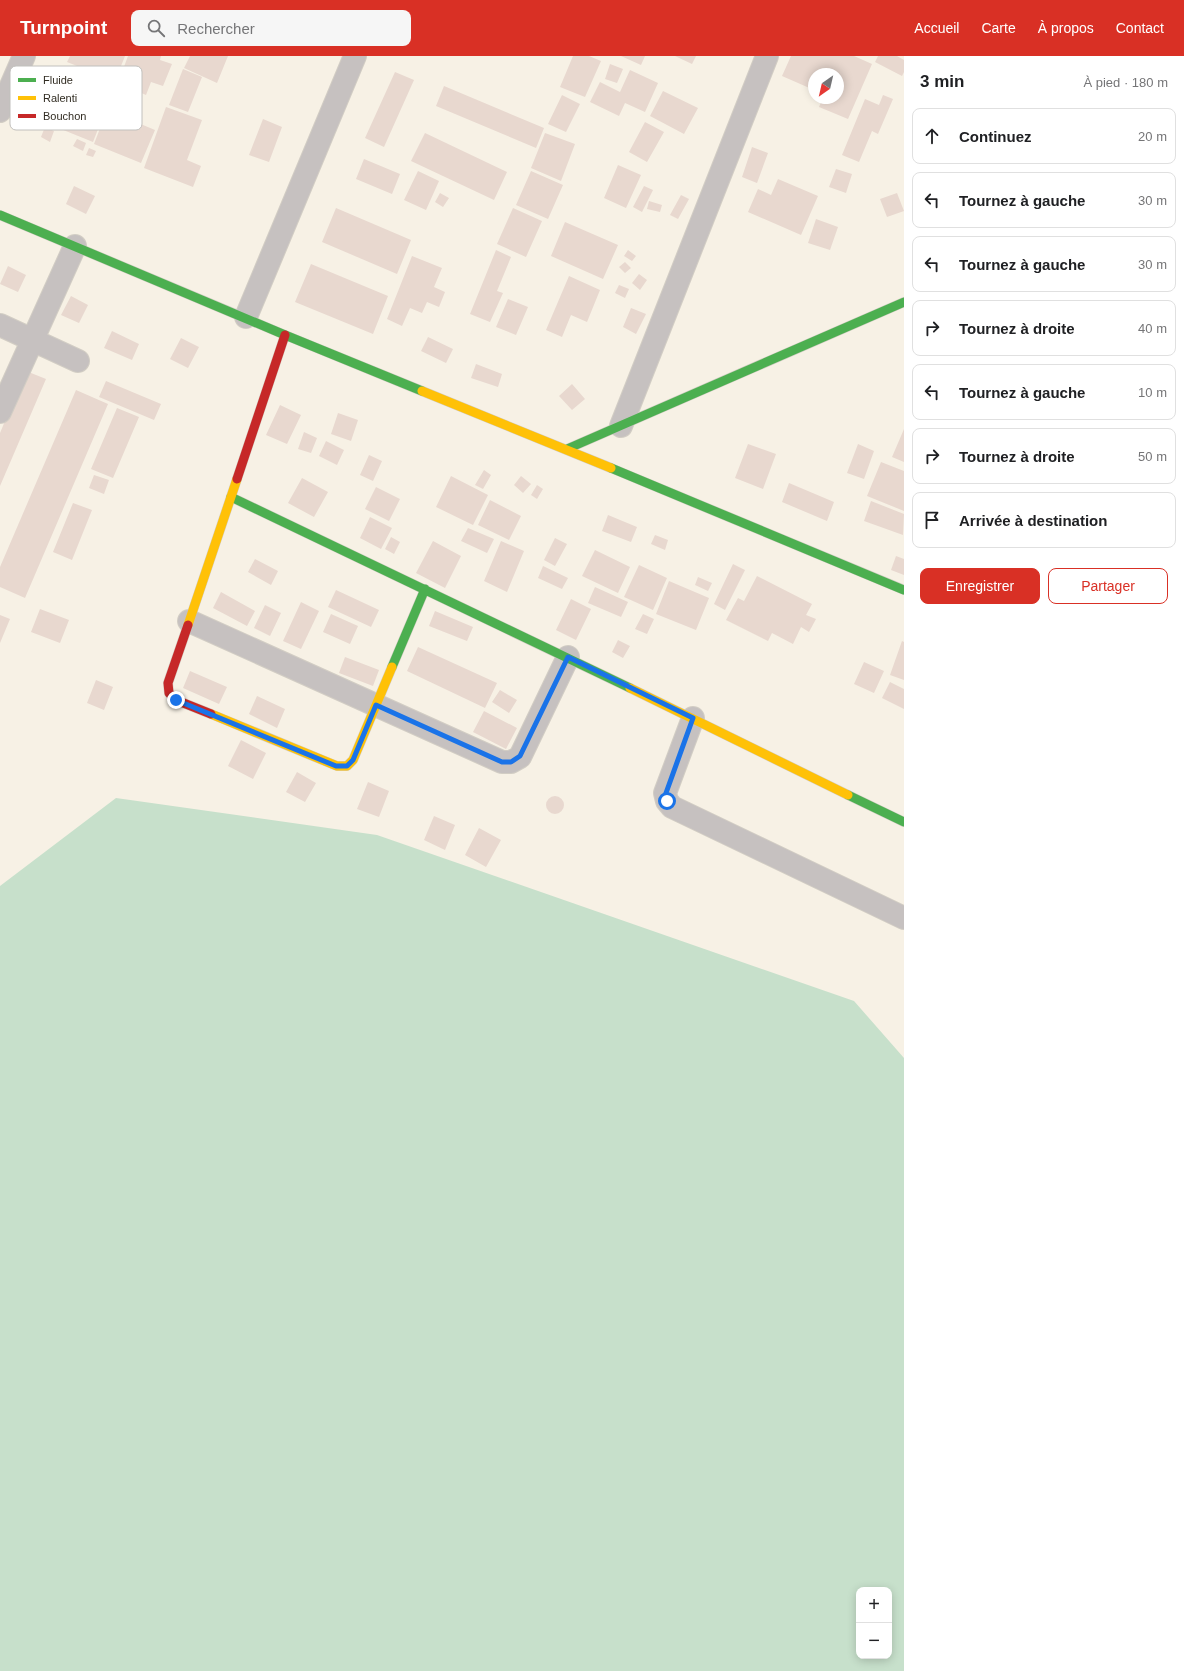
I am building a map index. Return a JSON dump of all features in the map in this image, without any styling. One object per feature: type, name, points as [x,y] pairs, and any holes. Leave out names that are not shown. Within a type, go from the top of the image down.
[{"type":"street","points":[[20,66],[24,56]]},
{"type":"street","points":[[246,317],[355,56]]},
{"type":"street","points":[[621,426],[767,56]]},
{"type":"street","points":[[0,111],[10,88]]},
{"type":"street","points":[[0,215],[246,317],[285,335],[568,449],[904,590]]},
{"type":"street","points":[[0,412],[75,246]]},
{"type":"street","points":[[568,449],[904,302]]},
{"type":"street","points":[[0,325],[78,361]]},
{"type":"street","points":[[285,335],[168,682],[169,693],[176,700],[336,766],[347,766],[353,760],[425,589]]},
{"type":"street","points":[[231,498],[568,657],[904,822]]},
{"type":"street","points":[[189,621],[502,762],[511,762],[520,756],[568,657]]},
{"type":"street","points":[[693,718],[666,793],[667,801],[672,807],[904,918]]},
{"type":"green space","points":[[116,798],[377,835],[854,1001],[904,1058],[904,1671],[0,1671],[0,886]]},
{"type":"building","points":[[70,56],[125,56],[121,66],[77,66],[67,62]]},
{"type":"building","points":[[128,56],[161,56],[160,60],[172,64],[163,86],[151,82],[146,95],[142,93],[142,66],[124,66]]},
{"type":"building","points":[[190,56],[228,56],[217,83],[184,68]]},
{"type":"building","points":[[573,56],[589,56],[601,61],[585,97],[560,87]]},
{"type":"building","points":[[621,56],[645,56],[641,65]]},
{"type":"building","points":[[675,56],[696,56],[692,64]]},
{"type":"building","points":[[791,56],[854,56],[872,64],[848,119],[819,107],[820,104],[844,104],[844,68],[808,68],[808,87],[782,76]]},
{"type":"building","points":[[878,56],[897,56],[904,60],[904,72],[902,76],[875,62]]},
{"type":"building","points":[[610,64],[623,69],[617,83],[605,79]]},
{"type":"building","points":[[183,69],[202,77],[188,112],[169,105]]},
{"type":"building","points":[[630,70],[658,83],[645,112],[625,103],[619,116],[590,102],[600,82],[620,92]]},
{"type":"building","points":[[395,72],[414,80],[384,147],[365,138]]},
{"type":"building","points":[[444,86],[544,128],[536,148],[436,106]]},
{"type":"building","points":[[663,91],[698,108],[684,134],[650,116]]},
{"type":"building","points":[[562,95],[580,104],[566,132],[548,124]]},
{"type":"building","points":[[883,95],[893,99],[878,134],[872,131],[859,162],[842,155],[865,99],[879,105]]},
{"type":"building","points":[[166,107],[202,120],[187,160],[201,166],[193,187],[144,168]]},
{"type":"building","points":[[263,119],[282,127],[269,162],[249,155]]},
{"type":"building","points":[[645,122],[664,132],[647,162],[629,152]]},
{"type":"building","points":[[142,125],[155,130],[141,163],[94,144],[99,130],[142,130]]},
{"type":"building","points":[[44,130],[54,131],[50,142],[41,137]]},
{"type":"building","points":[[63,130],[98,130],[93,142]]},
{"type":"building","points":[[425,133],[507,172],[494,200],[411,161]]},
{"type":"building","points":[[545,133],[575,144],[561,181],[531,168]]},
{"type":"building","points":[[77,139],[86,143],[83,151],[73,146]]},
{"type":"building","points":[[752,147],[768,153],[757,183],[742,177]]},
{"type":"building","points":[[89,148],[96,151],[93,157],[86,155]]},
{"type":"building","points":[[364,159],[400,174],[392,194],[356,179]]},
{"type":"building","points":[[618,165],[641,175],[626,208],[604,198]]},
{"type":"building","points":[[836,169],[852,174],[846,193],[829,187]]},
{"type":"building","points":[[418,171],[439,181],[426,210],[404,200]]},
{"type":"building","points":[[531,171],[563,185],[548,219],[516,205]]},
{"type":"building","points":[[778,179],[818,196],[801,235],[748,212],[758,189],[771,195]]},
{"type":"building","points":[[74,186],[95,196],[86,214],[66,204]]},
{"type":"building","points":[[644,186],[653,190],[642,212],[633,207]]},
{"type":"building","points":[[440,193],[449,198],[443,207],[435,202]]},
{"type":"building","points":[[897,193],[904,211],[887,217],[880,199]]},
{"type":"building","points":[[681,195],[689,199],[678,219],[670,215]]},
{"type":"building","points":[[649,201],[662,205],[660,212],[647,209]]},
{"type":"building","points":[[336,208],[411,240],[397,274],[322,242]]},
{"type":"building","points":[[513,208],[542,221],[526,257],[497,244]]},
{"type":"building","points":[[816,219],[838,227],[830,250],[808,243]]},
{"type":"building","points":[[565,222],[618,245],[603,279],[551,256]]},
{"type":"building","points":[[496,250],[511,257],[497,291],[503,293],[490,322],[470,314]]},
{"type":"building","points":[[628,250],[636,256],[632,261],[624,256]]},
{"type":"building","points":[[412,256],[442,268],[434,287],[445,292],[439,307],[427,302],[422,313],[410,308],[402,326],[387,319]]},
{"type":"building","points":[[625,262],[631,268],[625,273],[619,267]]},
{"type":"building","points":[[311,264],[388,296],[373,334],[295,302]]},
{"type":"building","points":[[8,266],[26,275],[18,292],[0,284]]},
{"type":"building","points":[[639,274],[647,280],[640,290],[632,283]]},
{"type":"building","points":[[569,276],[600,290],[587,322],[571,315],[562,337],[546,330]]},
{"type":"building","points":[[619,285],[629,289],[625,298],[615,293]]},
{"type":"building","points":[[71,296],[88,305],[79,323],[61,315]]},
{"type":"building","points":[[508,299],[528,307],[516,335],[496,327]]},
{"type":"building","points":[[631,308],[646,314],[636,334],[623,327]]},
{"type":"building","points":[[112,331],[139,344],[132,360],[104,348]]},
{"type":"building","points":[[428,337],[453,349],[446,363],[421,351]]},
{"type":"building","points":[[181,338],[199,347],[188,368],[170,359]]},
{"type":"building","points":[[476,364],[502,374],[498,387],[471,378]]},
{"type":"building","points":[[26,371],[46,379],[0,486],[0,433]]},
{"type":"building","points":[[106,381],[161,404],[154,420],[99,397]]},
{"type":"building","points":[[572,384],[585,399],[572,410],[559,396]]},
{"type":"building","points":[[76,390],[108,404],[25,598],[0,587],[0,567]]},
{"type":"building","points":[[280,405],[301,415],[287,444],[266,435]]},
{"type":"building","points":[[117,408],[139,417],[113,478],[91,469]]},
{"type":"building","points":[[338,413],[358,420],[351,441],[331,434]]},
{"type":"building","points":[[904,429],[904,462],[892,457]]},
{"type":"building","points":[[304,432],[317,438],[311,453],[298,449]]},
{"type":"building","points":[[326,441],[344,450],[337,465],[319,456]]},
{"type":"building","points":[[748,444],[776,454],[763,489],[735,478]]},
{"type":"building","points":[[858,444],[874,451],[864,479],[847,473]]},
{"type":"building","points":[[369,455],[382,461],[373,481],[360,475]]},
{"type":"building","points":[[881,462],[904,471],[904,511],[867,496]]},
{"type":"building","points":[[484,470],[491,475],[483,489],[475,485]]},
{"type":"building","points":[[94,475],[109,480],[104,494],[89,488]]},
{"type":"building","points":[[451,476],[488,495],[473,525],[436,507]]},
{"type":"building","points":[[521,476],[531,484],[523,493],[514,485]]},
{"type":"building","points":[[302,478],[328,492],[314,517],[288,503]]},
{"type":"building","points":[[789,483],[834,502],[827,521],[782,502]]},
{"type":"building","points":[[537,485],[543,489],[537,499],[531,495]]},
{"type":"building","points":[[376,487],[400,499],[389,521],[365,509]]},
{"type":"building","points":[[490,500],[521,516],[509,540],[478,525]]},
{"type":"building","points":[[871,501],[904,514],[903,535],[864,521]]},
{"type":"building","points":[[73,503],[92,510],[72,560],[53,552]]},
{"type":"building","points":[[608,515],[637,527],[631,542],[602,531]]},
{"type":"building","points":[[370,517],[392,528],[381,549],[360,538]]},
{"type":"building","points":[[468,528],[494,539],[487,553],[461,541]]},
{"type":"building","points":[[655,535],[668,540],[665,550],[651,544]]},
{"type":"building","points":[[391,537],[400,542],[394,554],[385,549]]},
{"type":"building","points":[[555,538],[567,544],[555,566],[544,560]]},
{"type":"building","points":[[433,541],[461,556],[445,588],[416,573]]},
{"type":"building","points":[[501,541],[524,551],[507,592],[484,581]]},
{"type":"building","points":[[595,550],[630,567],[618,593],[582,576]]},
{"type":"building","points":[[896,556],[904,559],[904,575],[891,570]]},
{"type":"building","points":[[255,559],[278,571],[271,585],[248,572]]},
{"type":"building","points":[[733,564],[745,570],[725,610],[714,604]]},
{"type":"building","points":[[639,565],[667,578],[653,610],[624,597]]},
{"type":"building","points":[[543,566],[568,578],[562,589],[538,578]]},
{"type":"building","points":[[757,576],[812,604],[806,615],[816,619],[809,632],[801,627],[793,644],[772,633],[768,641],[726,620],[738,598],[744,601]]},
{"type":"building","points":[[698,577],[712,583],[708,591],[695,585]]},
{"type":"building","points":[[669,581],[709,598],[696,630],[656,614]]},
{"type":"building","points":[[595,587],[628,602],[621,617],[588,603]]},
{"type":"building","points":[[336,590],[379,610],[371,627],[328,607]]},
{"type":"building","points":[[221,592],[255,611],[247,626],[213,608]]},
{"type":"building","points":[[571,599],[591,609],[576,640],[556,630]]},
{"type":"building","points":[[301,602],[319,611],[301,649],[283,641]]},
{"type":"building","points":[[265,605],[281,613],[270,636],[254,628]]},
{"type":"building","points":[[40,609],[69,620],[60,643],[31,632]]},
{"type":"building","points":[[435,611],[473,627],[467,641],[429,626]]},
{"type":"building","points":[[331,614],[358,626],[350,644],[323,632]]},
{"type":"building","points":[[643,614],[654,619],[647,634],[635,629]]},
{"type":"building","points":[[0,615],[10,619],[0,643]]},
{"type":"building","points":[[618,640],[630,646],[623,658],[612,652]]},
{"type":"building","points":[[902,641],[904,642],[904,680],[890,675]]},
{"type":"building","points":[[418,647],[497,683],[485,708],[407,671]]},
{"type":"building","points":[[345,657],[379,670],[373,686],[339,673]]},
{"type":"building","points":[[864,662],[884,671],[874,693],[854,684]]},
{"type":"building","points":[[190,671],[227,687],[219,704],[183,688]]},
{"type":"building","points":[[96,680],[113,687],[104,710],[87,703]]},
{"type":"building","points":[[890,682],[904,689],[904,709],[882,698]]},
{"type":"building","points":[[500,690],[517,700],[509,713],[492,702]]},
{"type":"building","points":[[257,696],[285,709],[277,728],[249,714]]},
{"type":"building","points":[[484,711],[517,728],[506,749],[473,732]]},
{"type":"building","points":[[241,740],[266,753],[253,779],[228,766]]},
{"type":"building","points":[[297,772],[316,783],[305,802],[286,792]]},
{"type":"building","points":[[368,782],[389,791],[379,817],[357,809]]},
{"type":"building","points":[[555,796],[559,797],[563,801],[563,809],[559,813],[555,814],[551,813],[547,809],[546,805],[547,801],[551,797]]},
{"type":"building","points":[[434,816],[455,825],[445,850],[424,840]]},
{"type":"building","points":[[479,828],[501,840],[486,867],[465,855]]},
{"type":"traffic: fast","points":[[0,215],[422,391]]},
{"type":"traffic: fast","points":[[567,449],[904,302]]},
{"type":"traffic: fast","points":[[611,468],[904,590]]},
{"type":"traffic: fast","points":[[231,497],[630,688]]},
{"type":"traffic: fast","points":[[392,667],[425,589]]},
{"type":"traffic: fast","points":[[848,795],[904,822]]},
{"type":"traffic: slow","points":[[422,391],[611,468]]},
{"type":"traffic: slow","points":[[188,625],[237,479]]},
{"type":"traffic: slow","points":[[211,714],[337,766],[347,766],[353,760],[392,667]]},
{"type":"traffic: slow","points":[[630,688],[848,795]]},
{"type":"traffic: jam","points":[[237,479],[285,335]]},
{"type":"traffic: jam","points":[[188,625],[168,683],[169,693],[176,700],[211,714]]},
{"type":"route","points":[[176,700],[336,766],[347,766],[353,760],[376,705],[502,762],[511,762],[520,756],[568,657],[693,718],[666,793],[667,801]]}]
